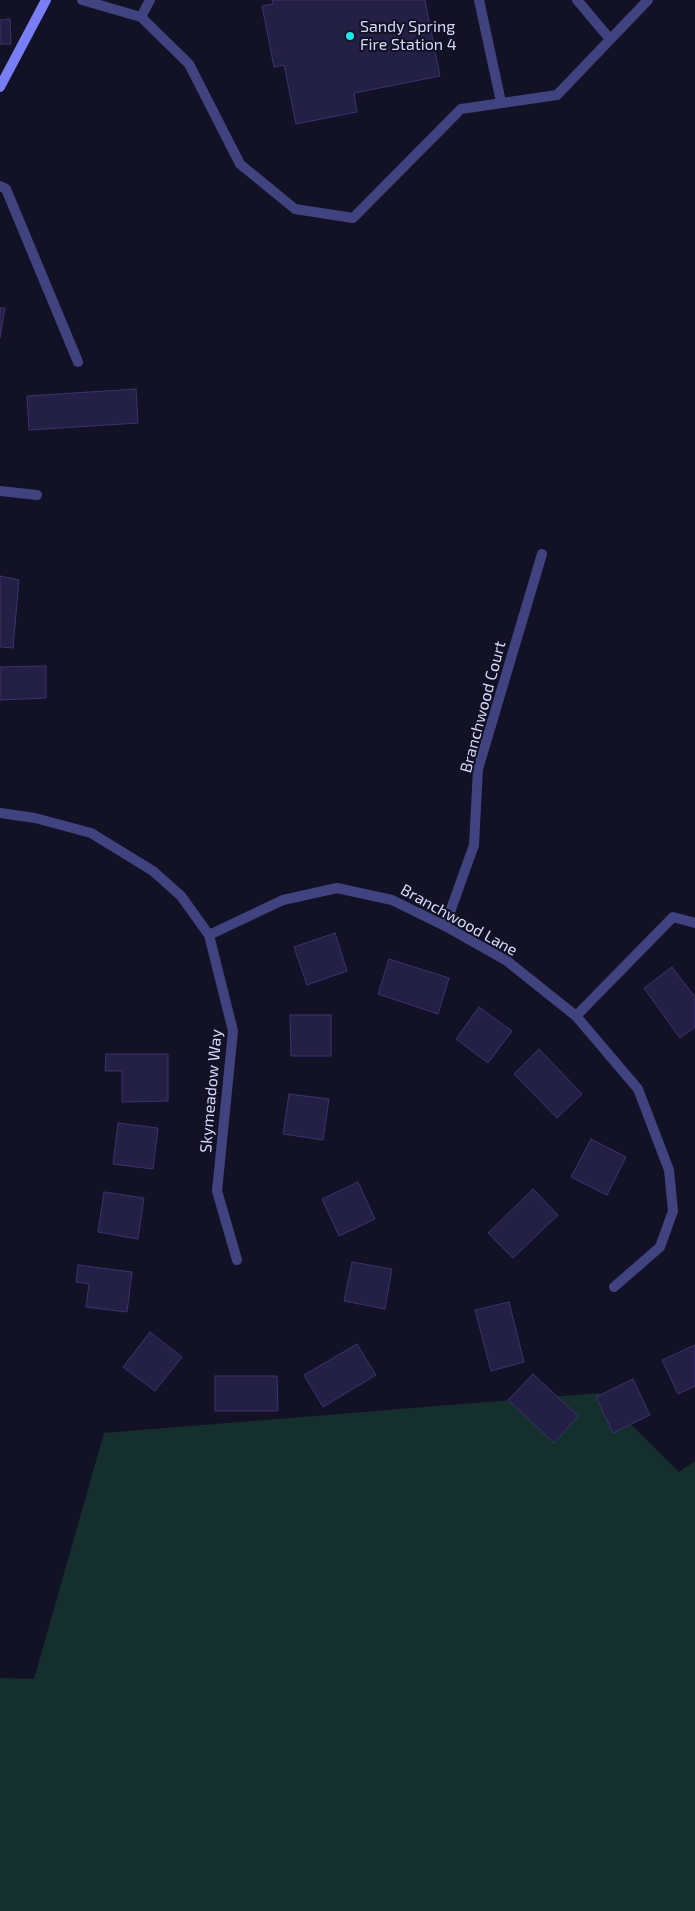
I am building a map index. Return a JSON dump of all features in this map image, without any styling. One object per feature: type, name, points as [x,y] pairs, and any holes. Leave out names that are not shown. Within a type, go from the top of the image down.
[{"type":"street","points":[[0,87],[46,0]]},
{"type":"street","points":[[82,0],[141,17],[189,64],[240,164],[295,209],[354,218],[460,109],[557,95],[648,0]]},
{"type":"street","points":[[141,17],[150,0]]},
{"type":"street","points":[[479,0],[501,102]]},
{"type":"street","points":[[577,0],[610,40]]},
{"type":"street","points":[[0,186],[6,189],[78,362]]},
{"type":"street","points":[[0,492],[37,495]]},
{"type":"street","name":"Branchwood Court","points":[[444,926],[474,845],[478,769],[542,554]]},
{"type":"street","name":"Skymeadow Way","points":[[0,813],[35,818],[91,833],[153,871],[181,896],[209,935],[233,1031],[217,1191],[238,1260]]},
{"type":"street","name":"Branchwood Lane","points":[[209,935],[283,900],[337,888],[392,900],[507,961],[576,1016],[638,1089],[669,1170],[673,1211],[660,1247],[614,1287]]},
{"type":"street","points":[[576,1016],[672,917],[695,923]]},
{"type":"green space","points":[[599,1393],[679,1472],[695,1461],[695,1911],[0,1911],[0,1678],[34,1679],[104,1433]]},
{"type":"building","name":"Sandy Spring Fire Station 4","points":[[272,0],[425,0],[440,76],[354,93],[357,112],[296,124],[284,65],[274,67],[262,6],[273,4]]},
{"type":"building","points":[[10,19],[11,44],[0,44],[0,20]]},
{"type":"building","points":[[0,308],[5,308],[0,338]]},
{"type":"building","points":[[136,389],[138,423],[29,430],[27,396]]},
{"type":"building","points":[[0,576],[19,580],[13,648],[0,647]]},
{"type":"building","points":[[46,666],[46,698],[0,700],[0,667]]},
{"type":"building","points":[[335,933],[347,971],[307,985],[294,947]]},
{"type":"building","points":[[389,959],[449,978],[438,1014],[378,994]]},
{"type":"building","points":[[672,967],[695,997],[695,1027],[680,1038],[644,988]]},
{"type":"building","points":[[479,1007],[512,1031],[488,1063],[456,1039]]},
{"type":"building","points":[[290,1015],[331,1015],[331,1056],[291,1056]]},
{"type":"building","points":[[539,1049],[582,1094],[557,1118],[514,1074]]},
{"type":"building","points":[[106,1054],[168,1054],[168,1101],[122,1102],[122,1071],[105,1071]]},
{"type":"building","points":[[289,1094],[329,1099],[323,1140],[283,1134]]},
{"type":"building","points":[[118,1123],[158,1128],[153,1169],[113,1164]]},
{"type":"building","points":[[591,1139],[626,1157],[607,1195],[571,1177]]},
{"type":"building","points":[[358,1182],[375,1219],[339,1236],[322,1199]]},
{"type":"building","points":[[533,1189],[558,1215],[513,1258],[488,1233]]},
{"type":"building","points":[[104,1192],[144,1198],[138,1239],[98,1232]]},
{"type":"building","points":[[352,1262],[392,1269],[385,1309],[344,1301]]},
{"type":"building","points":[[78,1265],[132,1272],[127,1312],[86,1307],[89,1284],[76,1282]]},
{"type":"building","points":[[509,1302],[524,1362],[491,1371],[475,1310]]},
{"type":"building","points":[[150,1332],[182,1357],[155,1391],[123,1367]]},
{"type":"building","points":[[357,1344],[376,1375],[323,1407],[304,1375]]},
{"type":"building","points":[[695,1345],[695,1386],[678,1394],[662,1360]]},
{"type":"building","points":[[533,1374],[578,1416],[554,1443],[508,1400]]},
{"type":"building","points":[[215,1376],[277,1376],[278,1411],[215,1411]]},
{"type":"building","points":[[633,1379],[650,1415],[613,1433],[596,1397]]},
{"type":"place","name":"Sandy Spring Fire Station 4","points":[[350,36]]}]
